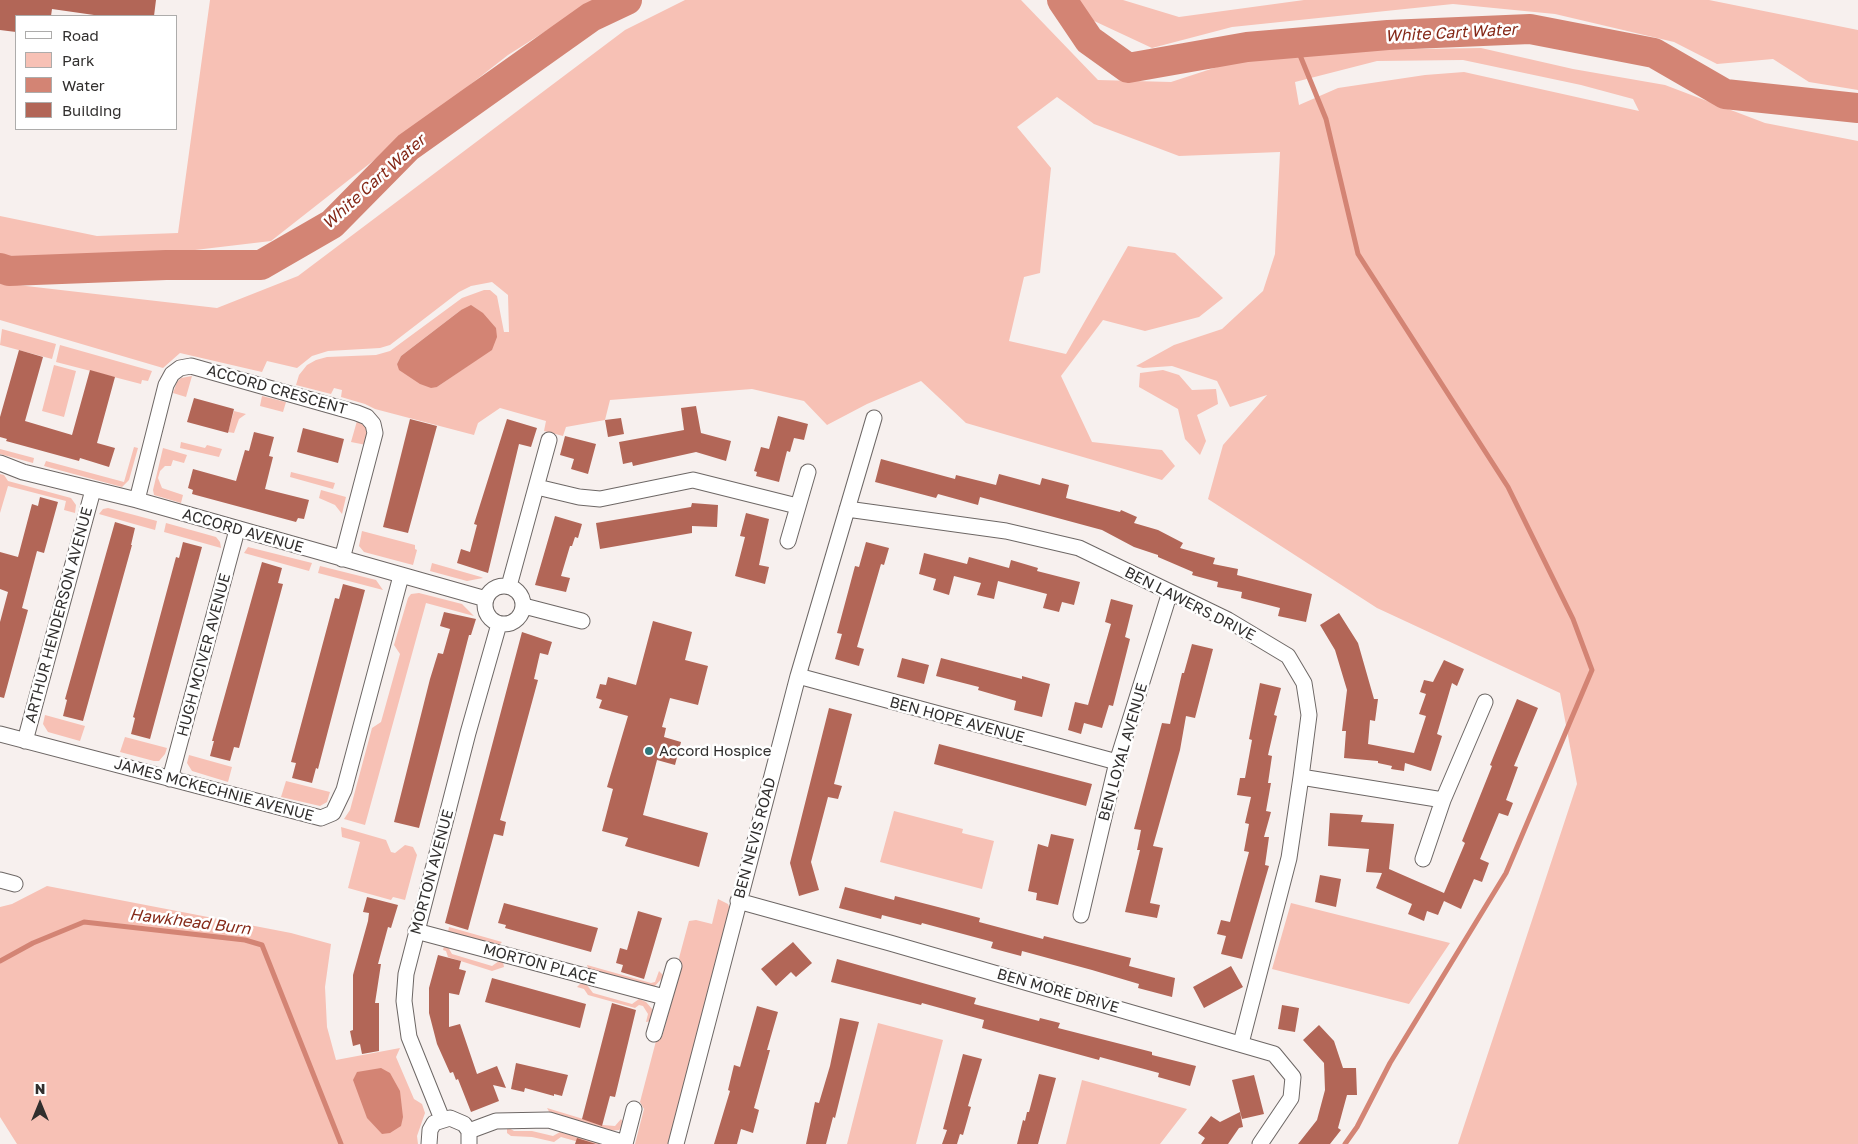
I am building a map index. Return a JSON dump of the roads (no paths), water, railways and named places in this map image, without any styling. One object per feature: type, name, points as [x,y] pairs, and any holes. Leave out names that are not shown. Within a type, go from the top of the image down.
[{"type":"street","name":"ACCORD CRESCENT","points":[[137,500],[166,386],[172,374],[180,368],[191,366],[357,412],[373,424],[375,433],[342,559]]},
{"type":"street","name":"BEN NEVIS ROAD","points":[[676,1144],[798,676],[874,418]]},
{"type":"street","points":[[509,586],[549,440]]},
{"type":"street","name":"ACCORD AVENUE","points":[[0,463],[23,472],[137,500],[486,599]]},
{"type":"street","points":[[788,541],[808,472]]},
{"type":"street","points":[[537,487],[579,497],[600,499],[693,480],[797,506]]},
{"type":"street","name":"ARTHUR HENDERSON AVENUE","points":[[25,741],[93,490]]},
{"type":"street","name":"BEN LAWERS DRIVE","points":[[847,509],[1006,531],[1079,548],[1228,620],[1288,656],[1304,683],[1309,715],[1289,858],[1241,1043]]},
{"type":"street","name":"HUGH MCIVER AVENUE","points":[[170,779],[238,530]]},
{"type":"street","name":"JAMES MCKECHNIE AVENUE","points":[[0,734],[321,818],[333,813],[344,790],[401,576]]},
{"type":"street","points":[[509,586],[522,596],[524,606],[519,619],[513,623],[499,624],[493,622],[486,612],[486,599],[498,587],[509,586]]},
{"type":"street","name":"BEN LOYAL AVENUE","points":[[1081,915],[1117,762],[1170,592]]},
{"type":"street","points":[[524,606],[582,621]]},
{"type":"street","name":"MORTON AVENUE","points":[[442,1119],[408,1037],[404,1001],[406,974],[468,733],[499,624]]},
{"type":"street","name":"BEN HOPE AVENUE","points":[[798,676],[1117,762]]},
{"type":"street","points":[[1423,859],[1443,800],[1485,702]]},
{"type":"street","points":[[1301,777],[1443,800]]},
{"type":"street","points":[[0,880],[15,884]]},
{"type":"street","name":"BEN MORE DRIVE","points":[[738,901],[1241,1043],[1274,1054],[1293,1077],[1291,1098],[1260,1144]]},
{"type":"street","name":"MORTON PLACE","points":[[416,931],[664,997]]},
{"type":"street","points":[[654,1034],[674,966]]},
{"type":"street","points":[[428,1144],[430,1130],[442,1119],[458,1120],[469,1138],[496,1121],[549,1120],[625,1143],[634,1109]]},
{"type":"water","points":[[471,305],[483,313],[496,328],[497,337],[492,350],[437,387],[431,388],[420,384],[399,370],[397,364],[401,356],[461,310]]},
{"type":"water","points":[[381,1068],[390,1073],[400,1091],[403,1117],[401,1126],[390,1133],[382,1134],[367,1118],[353,1080],[357,1072]]},
{"type":"waterway","name":"White Cart Water","points":[[0,268],[9,271],[166,265],[261,265],[332,224],[408,147],[591,17],[627,0]]},
{"type":"waterway","name":"White Cart Water","points":[[1062,0],[1089,40],[1128,68],[1247,47],[1388,35],[1530,29],[1654,53],[1725,94],[1858,108]]},
{"type":"waterway","points":[[1295,43],[1326,119],[1358,254],[1508,487],[1573,619],[1592,670],[1506,873],[1390,1063],[1357,1127],[1345,1144]]},
{"type":"waterway","name":"Hawkhead Burn","points":[[0,961],[33,943],[84,922],[245,940],[262,945],[341,1144]]},
{"type":"place","name":"Accord Hospice","points":[[649,751]]}]
